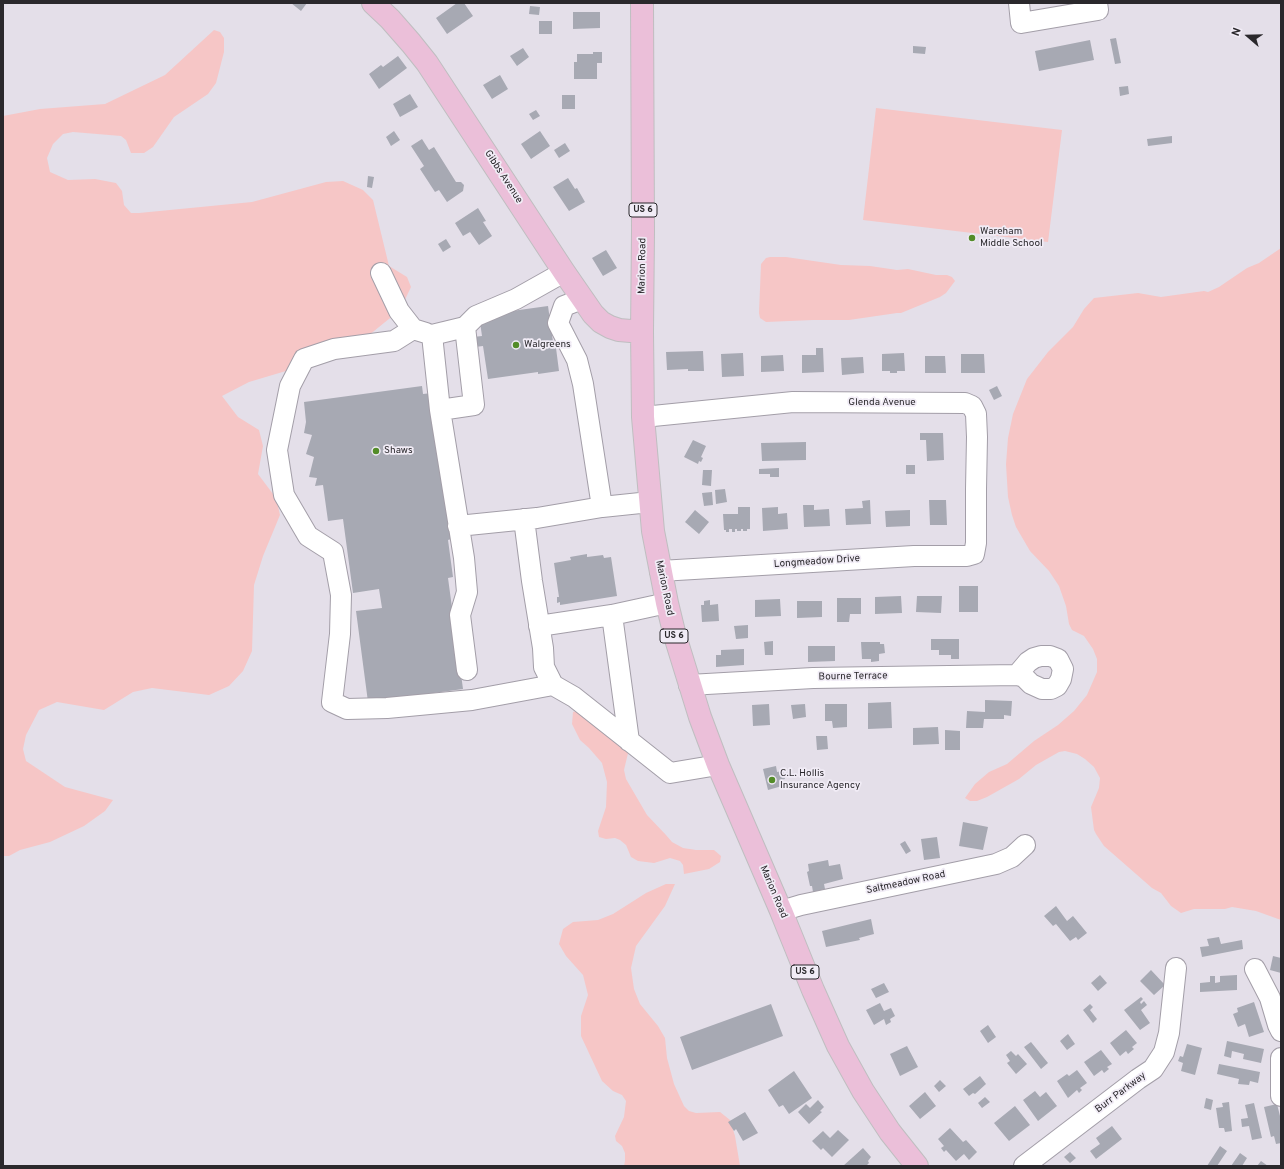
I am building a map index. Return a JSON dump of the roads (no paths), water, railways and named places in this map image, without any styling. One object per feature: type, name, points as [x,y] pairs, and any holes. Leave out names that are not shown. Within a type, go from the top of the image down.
[{"type":"main road","name":"Gibbs Avenue","points":[[373,3],[390,19],[427,63],[593,314],[601,322],[610,327],[619,330],[642,332]]},
{"type":"main road","name":"Marion Road","points":[[642,3],[643,417],[653,532],[666,603],[689,685],[718,765],[781,911],[813,990],[838,1046],[864,1091],[890,1132],[917,1166]]},
{"type":"street","points":[[1019,3],[1021,23],[1098,10],[1097,3]]},
{"type":"street","points":[[553,685],[472,700],[387,708],[347,709],[332,702],[340,634],[341,595],[333,552],[308,536],[284,495],[277,450],[290,386],[304,360],[334,349],[394,341],[423,332],[465,327],[476,316],[516,299],[564,272]]},
{"type":"street","points":[[381,273],[399,311],[423,332],[440,410],[464,558],[467,592],[460,615],[467,670]]},
{"type":"street","points":[[582,299],[564,306],[558,323],[577,360],[583,384],[602,507]]},
{"type":"street","points":[[440,410],[474,405],[465,327]]},
{"type":"street","name":"Glenda Avenue","points":[[643,417],[793,402],[965,403],[972,406],[976,414],[976,543],[974,554]]},
{"type":"street","points":[[458,526],[537,518],[602,507],[650,502]]},
{"type":"street","points":[[524,519],[543,648],[544,667],[553,685],[574,697],[670,773],[718,765]]},
{"type":"street","name":"Longmeadow Drive","points":[[660,571],[914,556],[967,556],[974,554]]},
{"type":"street","points":[[539,626],[612,615],[666,603]]},
{"type":"street","points":[[612,615],[629,741]]},
{"type":"street","name":"Bourne Terrace","points":[[689,685],[813,678],[1017,674]]},
{"type":"street","name":"Saltmeadow Road","points":[[781,911],[801,905],[996,864],[1012,857],[1025,845]]},
{"type":"street","name":"Burr Parkway","points":[[1024,1166],[1153,1069],[1164,1052],[1169,1033],[1176,968]]},
{"type":"street","points":[[1255,969],[1270,998],[1281,1031]]},
{"type":"street","points":[[1281,1058],[1281,1096]]},
{"type":"place","name":"Wareham Middle School","points":[[972,238]]},
{"type":"place","name":"Walgreens","points":[[516,345]]},
{"type":"place","name":"Shaws","points":[[376,451]]},
{"type":"place","name":"C.L. Hollis Insurance Agency","points":[[772,780]]}]
